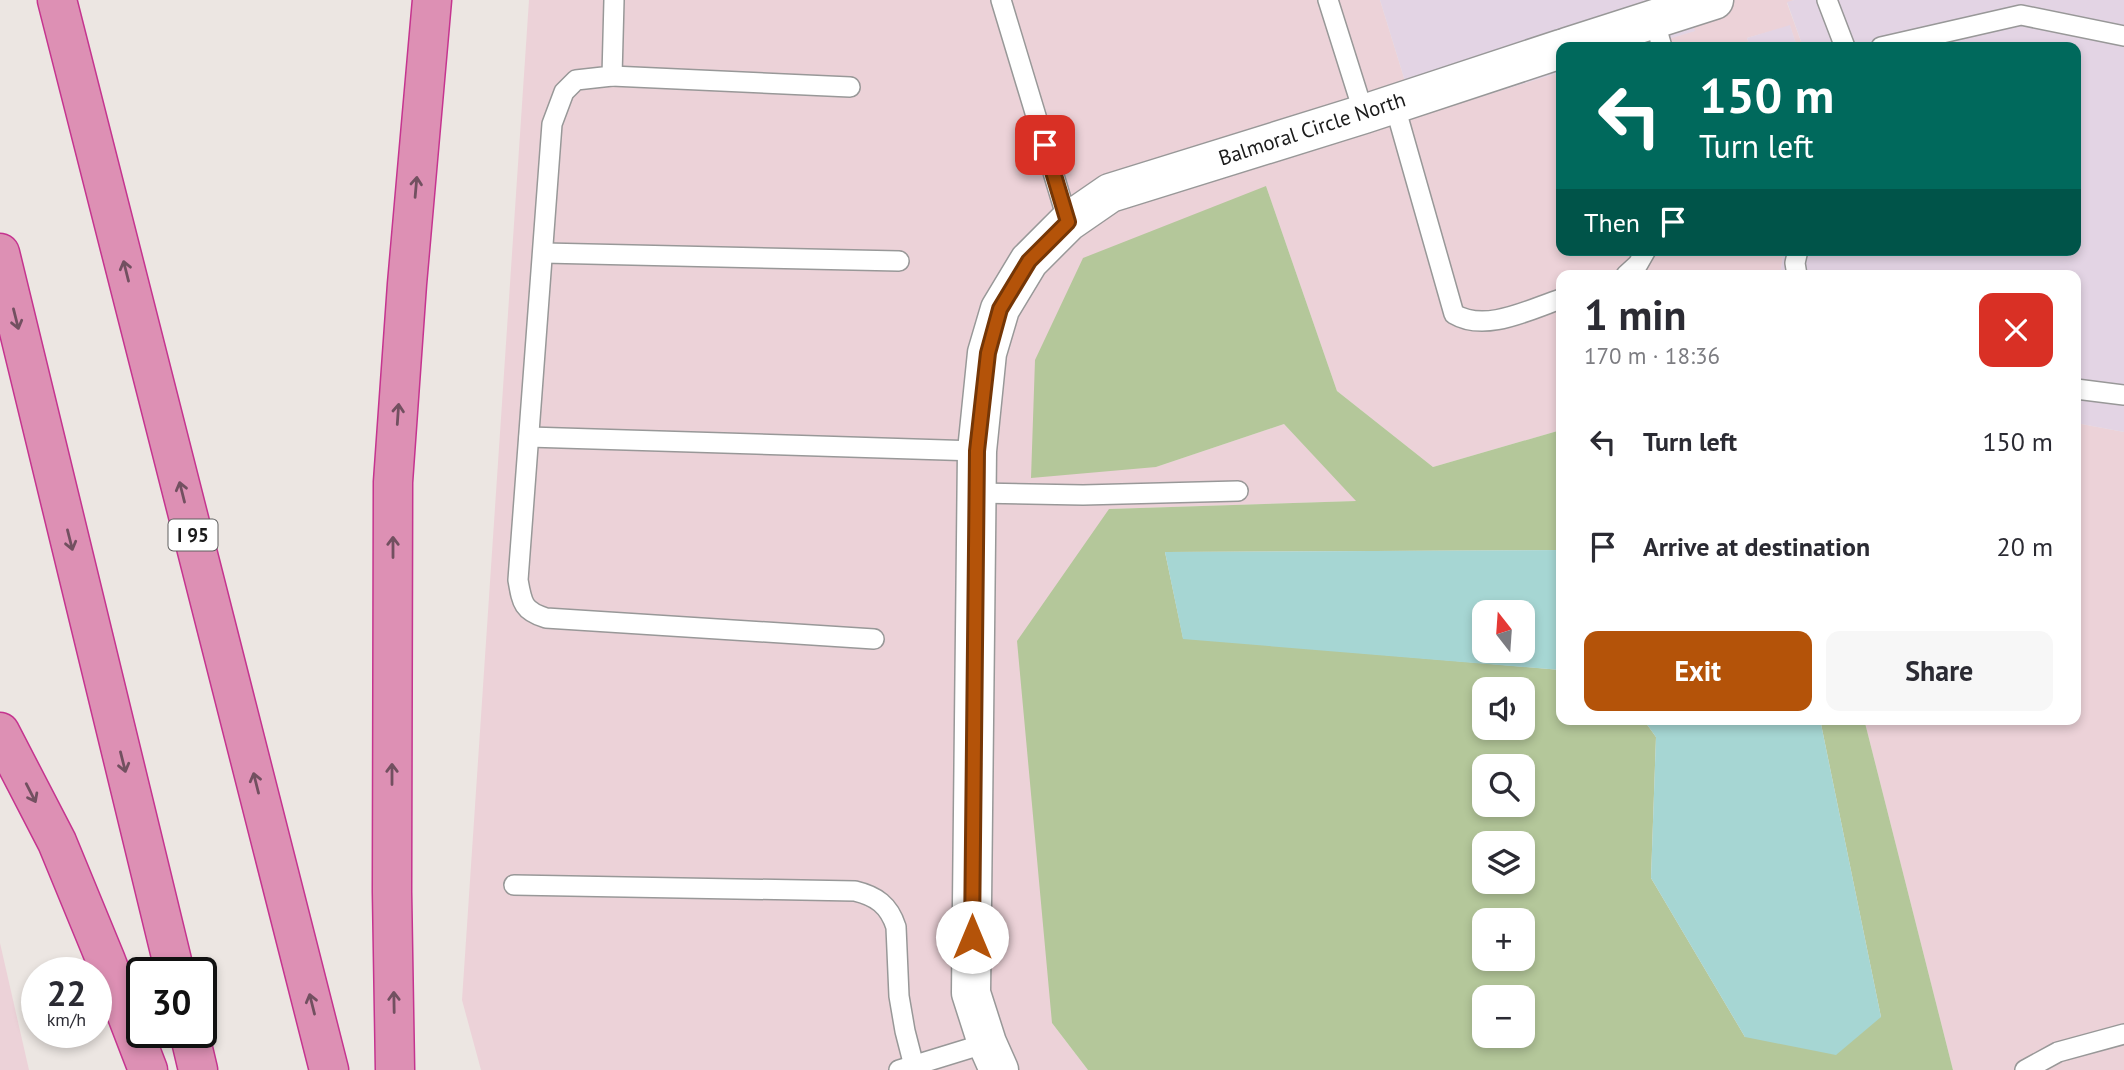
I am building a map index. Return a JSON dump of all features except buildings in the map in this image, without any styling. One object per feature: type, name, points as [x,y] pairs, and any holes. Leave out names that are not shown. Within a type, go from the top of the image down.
[{"type":"highway","name":"I 95","points":[[57,0],[329,1070]]},
{"type":"highway","points":[[395,1070],[392,892],[393,482],[432,0]]},
{"type":"highway","points":[[0,253],[170,957]]},
{"type":"highway","points":[[0,732],[57,842],[148,1070]]},
{"type":"highway","points":[[193,1048],[198,1070]]},
{"type":"street","points":[[1600,42],[1658,33],[1714,0]]},
{"type":"street","name":"Balmoral Circle North","points":[[993,1057],[971,992],[977,451],[988,353],[1000,309],[1029,261],[1068,222],[1110,193],[1556,51]]},
{"type":"lane","points":[[612,76],[614,0]]},
{"type":"lane","points":[[1001,0],[1068,222]]},
{"type":"lane","points":[[1328,0],[1379,109],[1454,314],[1465,320],[1502,318],[1556,301]]},
{"type":"lane","points":[[1828,0],[1843,42]]},
{"type":"lane","points":[[1903,42],[2021,15],[2124,36]]},
{"type":"lane","points":[[850,87],[612,76],[576,80],[565,92],[552,124],[518,580],[521,600],[530,613],[546,618],[874,639]]},
{"type":"lane","points":[[544,253],[899,261]]},
{"type":"lane","points":[[1631,270],[1643,256]]},
{"type":"lane","points":[[2081,390],[2124,395]]},
{"type":"lane","points":[[529,437],[977,451]]},
{"type":"lane","points":[[977,493],[1083,495],[1238,491]]},
{"type":"lane","points":[[514,886],[855,891],[872,895],[893,916],[896,927],[899,996],[910,1069],[993,1057]]},
{"type":"lane","points":[[2025,1070],[2059,1052],[2124,1034]]},
{"type":"shaded area","points":[[529,0],[1380,0],[1416,117],[1556,74],[1556,256],[1783,256],[1781,270],[1556,270],[1556,431],[1433,467],[1337,391],[1266,186],[1156,467],[1284,424],[1357,501],[1109,509],[1052,1023],[1088,1070],[481,1070],[462,1000]]},
{"type":"shaded area","points":[[1380,0],[1685,0],[1695,31],[1659,42],[1556,42],[1556,74],[1416,117]]},
{"type":"shaded area","points":[[1685,0],[1794,0],[1787,3],[1801,42],[1795,42],[1790,26],[1747,38],[1748,42],[1658,42],[1694,31]]},
{"type":"shaded area","points":[[2124,0],[2124,432],[2081,424],[2081,270],[1781,270],[1783,256],[2081,256],[2081,42],[1801,42],[1787,2]]},
{"type":"shaded area","points":[[1790,25],[1795,42],[1748,42],[1747,38]]},
{"type":"shaded area","points":[[2081,424],[2124,432],[2124,1070],[1953,1070],[1866,725],[2081,725]]},
{"type":"shaded area","points":[[0,943],[21,1035],[21,1048],[24,1048],[29,1070],[0,1070]]},
{"type":"green space","points":[[1266,186],[1337,391],[1433,467],[1556,431],[1556,550],[1165,552],[1183,638],[1556,670],[1556,725],[1647,725],[1656,737],[1651,878],[1745,1037],[1881,1017],[1821,725],[1866,725],[1953,1070],[1088,1070],[1052,1023],[1017,641],[1109,509],[1356,501],[1284,424],[1156,467],[1031,478],[1035,360],[1083,258]]},
{"type":"water","points":[[1556,550],[1556,670],[1476,663],[1535,663],[1535,600],[1472,600],[1472,663],[1183,639],[1165,552]]},
{"type":"water","points":[[1647,725],[1821,725],[1881,1017],[1836,1055],[1745,1037],[1651,878],[1656,737]]},
{"type":"route","points":[[972,937],[977,451],[988,353],[1000,309],[1029,261],[1068,222],[1045,145]]}]
